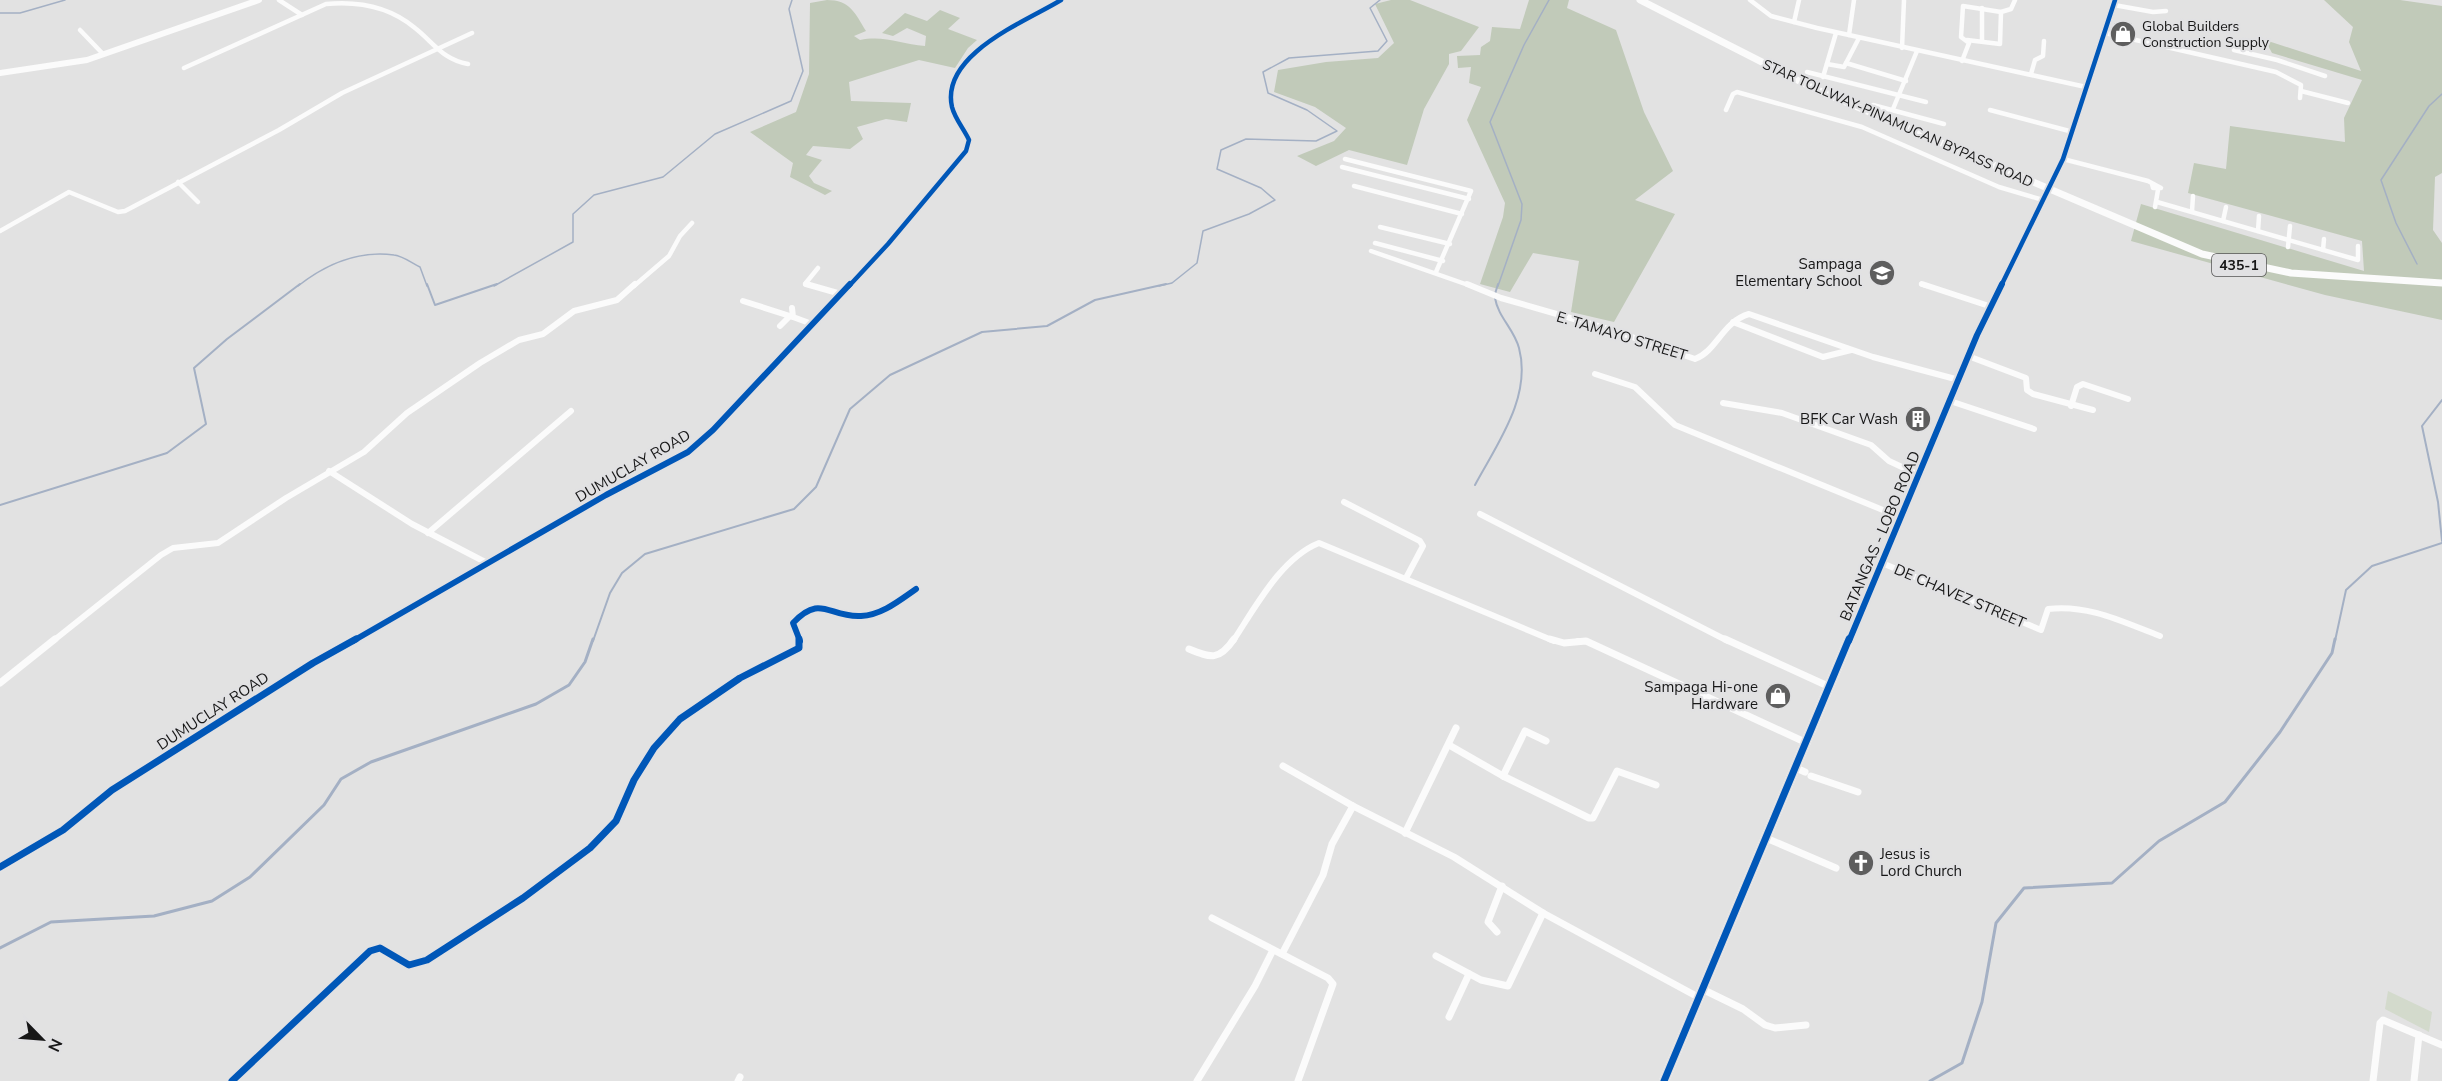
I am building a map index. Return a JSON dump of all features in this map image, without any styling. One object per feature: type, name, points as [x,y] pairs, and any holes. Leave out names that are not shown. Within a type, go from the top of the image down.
[{"type":"main road","name":"STAR TOLLWAY-PINAMUCAN BYPASS ROAD","points":[[1640,0],[1863,110],[2181,247],[2243,266],[2306,276],[2442,283]]},
{"type":"main road","name":"BATANGAS - LOBO ROAD","points":[[1664,1081],[1766,838],[1804,772],[1807,743],[1989,306],[2063,159],[2115,3]]},
{"type":"street","points":[[0,73],[65,64],[103,54],[246,2],[259,0]]},
{"type":"street","points":[[279,0],[302,15]]},
{"type":"street","name":"DUMUCLAY ROAD","points":[[0,867],[63,830],[112,790],[256,697],[606,495],[688,452],[713,430],[888,244],[966,151],[969,140],[952,108],[951,95],[969,55],[988,40],[1061,0]]},
{"type":"street","points":[[1750,0],[1771,16],[1836,33],[2086,87]]},
{"type":"street","points":[[1794,22],[1799,0]]},
{"type":"street","points":[[1849,35],[1854,0]]},
{"type":"street","points":[[1902,48],[1904,0]]},
{"type":"street","points":[[2001,12],[2001,43],[1967,40],[1961,37],[1963,6],[2001,12],[2010,9],[2014,0]]},
{"type":"street","points":[[184,68],[332,3],[367,4],[404,20],[423,36],[435,51],[453,62],[468,64]]},
{"type":"street","points":[[2115,3],[2152,12],[2166,11]]},
{"type":"street","points":[[1982,8],[1982,42]]},
{"type":"street","points":[[80,30],[103,54]]},
{"type":"street","points":[[0,231],[69,192],[118,213],[279,130],[342,93],[472,33]]},
{"type":"street","points":[[1823,77],[1836,33]]},
{"type":"street","points":[[2105,33],[2277,72],[2301,85],[2300,98]]},
{"type":"street","points":[[1827,64],[1844,67],[1858,38]]},
{"type":"street","points":[[1962,61],[1969,43],[1967,40]]},
{"type":"street","points":[[2031,74],[2035,60],[2043,56],[2044,41]]},
{"type":"street","points":[[2234,50],[2280,61],[2325,76]]},
{"type":"street","points":[[1893,109],[1917,51]]},
{"type":"street","points":[[2277,72],[2280,61]]},
{"type":"street","points":[[1846,63],[1906,81]]},
{"type":"street","points":[[1807,72],[1926,102]]},
{"type":"street","points":[[2301,91],[2348,102]]},
{"type":"street","points":[[1726,110],[1733,94],[1737,92],[1847,122],[1999,187],[2043,200]]},
{"type":"street","points":[[1863,110],[1872,105],[1944,124]]},
{"type":"street","points":[[1990,110],[2073,132]]},
{"type":"street","points":[[1345,159],[1470,190],[1469,199],[1443,261],[1436,272],[1371,252]]},
{"type":"street","points":[[2063,159],[2152,184],[2152,187],[2158,189],[2156,204],[2192,211],[2289,243],[2358,260],[2358,246]]},
{"type":"street","points":[[1342,167],[1469,199]]},
{"type":"street","points":[[1394,196],[1404,173]]},
{"type":"street","points":[[178,182],[198,202]]},
{"type":"street","points":[[1354,186],[1462,214]]},
{"type":"street","points":[[2192,211],[2193,196]]},
{"type":"street","points":[[2223,221],[2226,207]]},
{"type":"street","points":[[2258,231],[2259,216]]},
{"type":"street","points":[[0,683],[172,548],[218,543],[329,471],[364,452],[407,413],[480,363],[519,340],[543,334],[574,311],[617,300],[669,256],[680,236],[692,223]]},
{"type":"street","points":[[2289,243],[2290,226]]},
{"type":"street","points":[[1380,227],[1450,244]]},
{"type":"street","points":[[2323,250],[2324,239]]},
{"type":"street","points":[[1375,243],[1443,261]]},
{"type":"street","points":[[818,268],[804,284],[841,294]]},
{"type":"street","name":"E. TAMAYO STREET","points":[[1436,272],[1476,289],[1695,358],[1703,356],[1714,340],[1733,322]]},
{"type":"street","points":[[1921,284],[1989,306]]},
{"type":"street","points":[[743,302],[812,324]]},
{"type":"street","points":[[780,326],[791,317],[792,308]]},
{"type":"street","points":[[1733,322],[1749,314],[1851,350],[1959,380]]},
{"type":"street","points":[[1733,322],[1823,357],[1851,350]]},
{"type":"street","points":[[1968,356],[2026,378],[2027,390],[2033,394],[2071,406],[2093,410]]},
{"type":"street","points":[[1595,374],[1635,387],[1675,425],[1900,517]]},
{"type":"street","points":[[2071,406],[2077,387],[2083,384],[2128,399]]},
{"type":"street","points":[[1950,401],[2034,429]]},
{"type":"street","points":[[1723,403],[1782,413],[1871,445],[1889,461],[1919,475]]},
{"type":"street","points":[[428,533],[571,411]]},
{"type":"street","points":[[329,471],[358,486],[386,508],[428,533],[489,564]]},
{"type":"street","points":[[1344,502],[1420,541],[1423,546],[1406,578]]},
{"type":"street","points":[[1480,514],[1692,624],[1830,687]]},
{"type":"street","points":[[1189,649],[1210,657],[1225,652],[1282,573],[1312,543],[1338,550],[1560,643],[1567,644],[1578,639],[1586,641],[1807,743]]},
{"type":"street","name":"DE CHAVEZ STREET","points":[[1882,563],[2041,630],[2048,609],[2058,607],[2097,613],[2160,636]]},
{"type":"street","points":[[232,1081],[370,951],[380,948],[409,965],[427,960],[523,898],[590,848],[616,821],[634,780],[649,756],[680,719],[707,703],[740,678],[799,648],[801,643],[793,623],[801,614],[813,606],[820,605],[860,617],[902,600],[916,589]]},
{"type":"street","points":[[1405,833],[1456,728]]},
{"type":"street","points":[[1503,776],[1525,731],[1546,741]]},
{"type":"street","points":[[1449,745],[1503,776],[1589,818],[1593,818],[1617,771],[1656,785]]},
{"type":"street","points":[[1283,766],[1353,806],[1454,857],[1544,913],[1700,993],[1743,1009],[1765,1025],[1775,1028],[1806,1025]]},
{"type":"street","points":[[1804,772],[1858,792]]},
{"type":"street","points":[[1282,954],[1323,875],[1332,844],[1353,806]]},
{"type":"street","points":[[1766,838],[1836,868]]},
{"type":"street","points":[[1497,932],[1488,922],[1502,886]]},
{"type":"street","points":[[1436,956],[1469,974],[1497,985],[1508,986],[1544,913]]},
{"type":"street","points":[[1212,918],[1328,978],[1333,984],[1298,1081]]},
{"type":"street","points":[[1197,1081],[1255,986],[1273,950]]},
{"type":"street","points":[[1449,1017],[1469,974]]},
{"type":"street","points":[[2373,1081],[2380,1023],[2383,1020],[2442,1045]]},
{"type":"street","points":[[2414,1081],[2419,1035]]},
{"type":"shaded area","points":[[2388,991],[2432,1012],[2429,1032],[2385,1009]]},
{"type":"green space","points":[[827,0],[841,2],[855,13],[866,31],[854,36],[860,40],[885,39],[925,46],[926,36],[907,28],[893,36],[882,33],[905,13],[927,21],[940,10],[960,18],[948,29],[977,40],[968,48],[955,68],[919,60],[849,82],[851,101],[911,103],[907,122],[886,119],[857,127],[863,139],[850,149],[813,146],[806,155],[822,160],[809,176],[814,183],[832,191],[825,195],[790,177],[793,163],[750,132],[796,112],[809,74],[810,3]]},
{"type":"green space","points":[[1391,0],[1410,0],[1479,27],[1461,51],[1449,54],[1449,64],[1424,109],[1407,165],[1349,150],[1316,166],[1297,156],[1334,141],[1346,128],[1315,107],[1274,92],[1278,70],[1326,62],[1378,58],[1394,43],[1375,4]]},
{"type":"green space","points":[[1529,0],[1569,0],[1567,8],[1616,30],[1644,112],[1673,171],[1635,200],[1675,214],[1614,322],[1571,312],[1579,261],[1533,253],[1510,292],[1480,284],[1503,217],[1505,203],[1467,120],[1481,87],[1469,83],[1471,67],[1458,68],[1457,56],[1480,55],[1481,47],[1490,41],[1492,27],[1520,29]]},
{"type":"green space","points":[[2324,0],[2400,0],[2442,6],[2442,173],[2435,177],[2433,230],[2442,243],[2442,320],[2325,295],[2131,241],[2141,204],[2364,271],[2362,241],[2188,193],[2194,163],[2226,169],[2230,126],[2345,142],[2344,118],[2362,80],[2272,53],[2265,40],[2361,71],[2349,42],[2353,27]]},
{"type":"waterway","points":[[0,13],[20,13],[65,0]]},
{"type":"waterway","points":[[494,286],[573,242],[573,214],[594,195],[663,177],[715,134],[791,101],[803,71],[789,9],[792,0]]},
{"type":"waterway","points":[[1159,286],[1172,283],[1197,263],[1203,231],[1249,214],[1275,200],[1261,188],[1217,169],[1221,150],[1246,139],[1316,141],[1337,131],[1307,110],[1268,93],[1263,72],[1289,58],[1378,51],[1387,41],[1370,8],[1380,0]]},
{"type":"waterway","points":[[1498,286],[1521,220],[1522,204],[1490,122],[1524,45],[1549,0]]},
{"type":"waterway","points":[[2417,264],[2396,223],[2381,180],[2429,106],[2442,94]]},
{"type":"waterway","points":[[298,286],[320,271],[343,260],[380,254],[401,257],[420,267],[427,286]]},
{"type":"waterway","points":[[0,505],[167,453],[206,424],[194,368],[227,339],[300,284]]},
{"type":"waterway","points":[[427,284],[435,305],[497,284]]},
{"type":"waterway","points":[[593,641],[610,593],[622,573],[645,554],[794,509],[816,487],[850,409],[890,375],[982,332],[1047,326],[1095,300],[1166,284]]},
{"type":"waterway","points":[[1495,294],[1498,284]]},
{"type":"waterway","points":[[1475,485],[1502,437],[1517,402],[1521,384],[1522,366],[1519,348],[1499,311],[1495,298]]},
{"type":"waterway","points":[[2442,400],[2422,426],[2438,502],[2442,541]]},
{"type":"waterway","points":[[2335,641],[2346,590],[2372,566],[2442,543]]},
{"type":"waterway","points":[[0,948],[51,922],[154,916],[212,901],[250,877],[324,805],[341,779],[371,762],[536,704],[569,685],[585,662],[593,639]]},
{"type":"waterway","points":[[1930,1081],[1962,1063],[1982,1002],[1996,923],[2024,888],[2112,883],[2159,841],[2225,802],[2280,732],[2332,653],[2335,639]]},
{"type":"cycle path","points":[[0,867],[63,830],[112,790],[313,663],[465,578],[606,495],[688,452],[713,430],[888,244],[966,151],[969,140],[953,111],[951,100],[956,80],[964,65],[975,52],[1001,32],[1061,0]]},
{"type":"cycle path","points":[[1664,1081],[1977,335],[2063,159],[2115,0]]},
{"type":"cycle path","points":[[232,1081],[370,951],[380,948],[409,965],[427,960],[523,898],[590,848],[616,821],[634,780],[654,748],[680,719],[707,703],[740,678],[799,648],[801,643],[793,623],[802,613],[818,607],[850,616],[868,615],[890,606],[916,589]]},
{"type":"place","name":"Global Builders Construction Supply","points":[[2123,34]]},
{"type":"place","name":"Sampaga Elementary School","points":[[1882,273]]},
{"type":"place","name":"BFK Car Wash","points":[[1918,419]]},
{"type":"place","name":"Sampaga Hi-one Hardware","points":[[1778,696]]},
{"type":"place","name":"Jesus is Lord Church","points":[[1861,863]]}]
